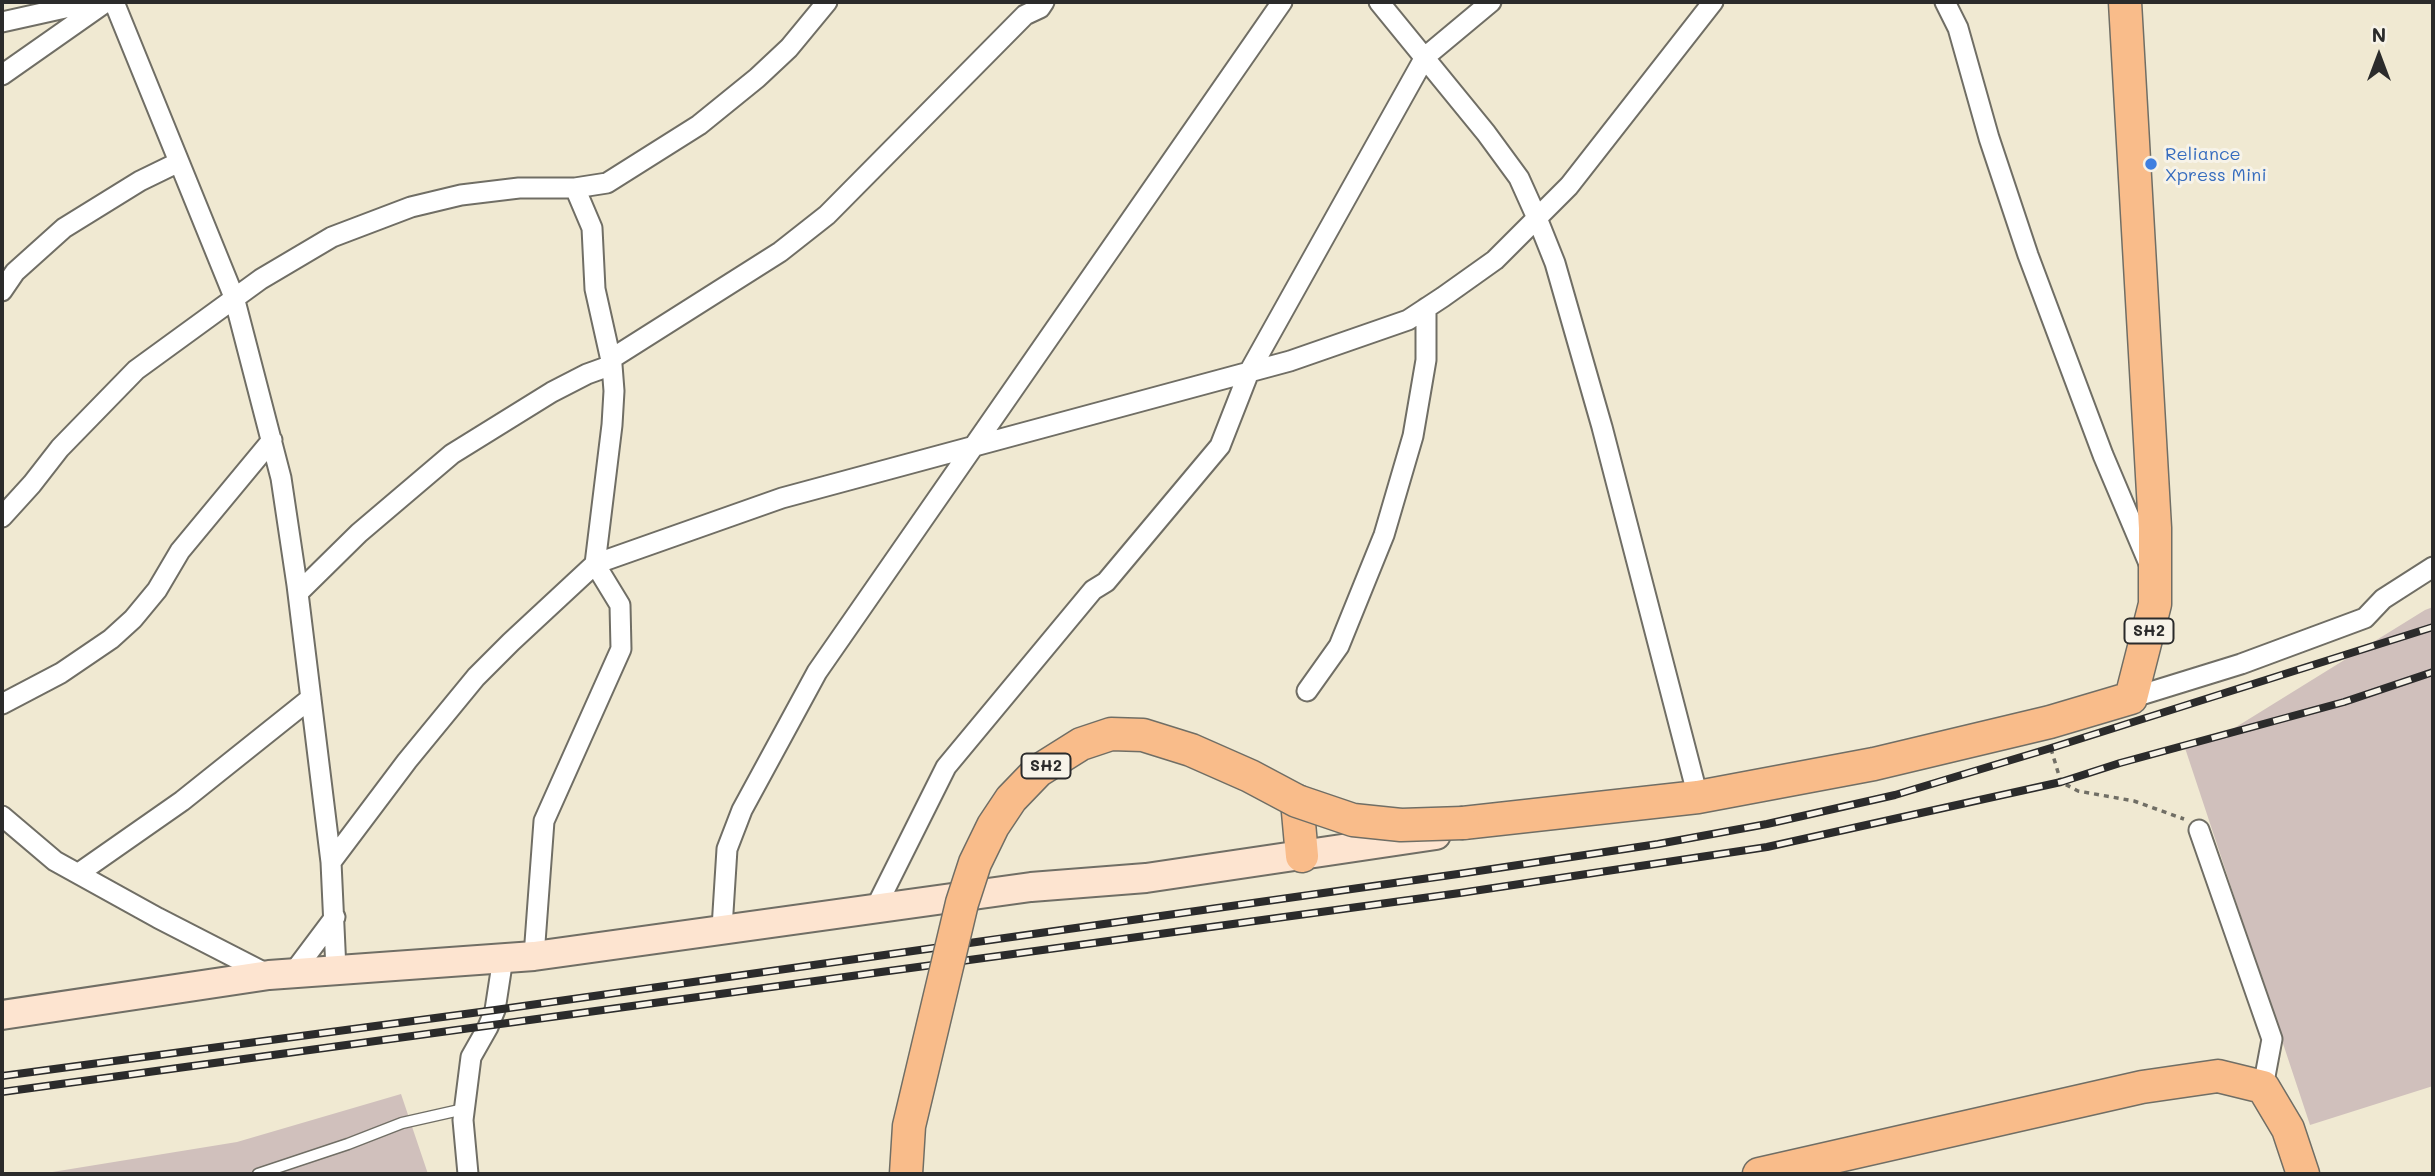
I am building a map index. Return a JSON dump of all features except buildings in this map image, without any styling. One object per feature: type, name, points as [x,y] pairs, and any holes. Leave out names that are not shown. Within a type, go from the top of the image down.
[{"type":"main road","name":"SH2","points":[[906,1174],[909,1126],[962,903],[972,873],[993,826],[1011,799],[1038,771],[1081,744],[1111,734],[1143,735],[1191,750],[1250,776],[1297,801],[1353,820],[1401,825],[1463,823],[1698,797],[1874,764],[2050,722],[2131,698],[2155,604],[2155,528],[2125,2]]},
{"type":"main road","points":[[1297,801],[1302,856]]},
{"type":"main road","points":[[2,1015],[281,974],[534,956],[1031,887],[1146,878],[1582,811]]},
{"type":"main road","points":[[1759,1174],[2143,1087],[2218,1076],[2263,1087],[2288,1129],[2303,1174]]},
{"type":"street","points":[[2,22],[92,2]]},
{"type":"street","points":[[2,75],[106,2]]},
{"type":"street","points":[[114,2],[234,297],[281,478],[331,862],[336,970]]},
{"type":"street","points":[[2,517],[60,448],[136,370],[234,297],[325,241],[398,210],[461,195],[519,188],[575,188],[607,183],[699,125],[757,78],[789,48],[827,2]]},
{"type":"street","points":[[298,593],[359,533],[453,454],[552,391],[612,362],[780,252],[827,215],[1025,15],[1040,8],[1044,2]]},
{"type":"street","points":[[722,928],[727,849],[741,810],[817,672],[1282,2]]},
{"type":"street","points":[[1378,2],[1486,133],[1519,178],[1537,218],[1555,263],[1602,427],[1698,797]]},
{"type":"street","points":[[875,909],[946,767],[1093,590],[1106,582],[1220,446],[1249,372],[1425,57],[1491,2]]},
{"type":"street","points":[[331,862],[407,761],[476,677],[595,564],[782,498],[1290,361],[1408,320],[1495,260],[1569,186],[1713,2]]},
{"type":"street","points":[[1945,2],[1958,28],[1989,138],[2080,398],[2155,578]]},
{"type":"street","points":[[2,291],[15,272],[64,228],[140,181],[179,162]]},
{"type":"street","points":[[534,956],[544,821],[621,649],[620,605],[595,564],[612,425],[612,362],[595,289],[592,228],[575,188]]},
{"type":"street","points":[[1307,691],[1339,646],[1384,535],[1413,436],[1426,360],[1426,308]]},
{"type":"street","points":[[2,704],[61,673],[111,639],[133,619],[157,590],[180,551],[272,440]]},
{"type":"street","points":[[2131,698],[2241,664],[2365,618],[2383,599],[2433,567]]},
{"type":"street","points":[[79,873],[183,801],[311,698]]},
{"type":"street","points":[[2,816],[55,860],[158,918],[281,974],[335,917]]},
{"type":"street","points":[[2199,831],[2272,1039],[2263,1087]]},
{"type":"street","points":[[468,1174],[463,1120],[471,1058],[495,1010],[503,958]]},
{"type":"lane","points":[[258,1174],[402,1123],[464,1109]]},
{"type":"path","points":[[2050,722],[2051,748],[2061,782],[2078,791],[2134,801],[2168,812],[2191,822],[2199,831]]},
{"type":"shaded area","points":[[2433,607],[2433,1086],[2310,1125],[2185,748],[2228,732]]},
{"type":"shaded area","points":[[401,1094],[428,1174],[40,1174],[237,1142]]},
{"type":"railway","points":[[2,1076],[495,1010],[1465,873],[1658,844],[1767,824],[1895,795],[2433,627]]},
{"type":"railway","points":[[2,1092],[1460,893],[1767,847],[2061,782],[2120,763],[2344,702],[2433,672]]},
{"type":"place","name":"Reliance Xpress Mini","points":[[2151,164]]}]
